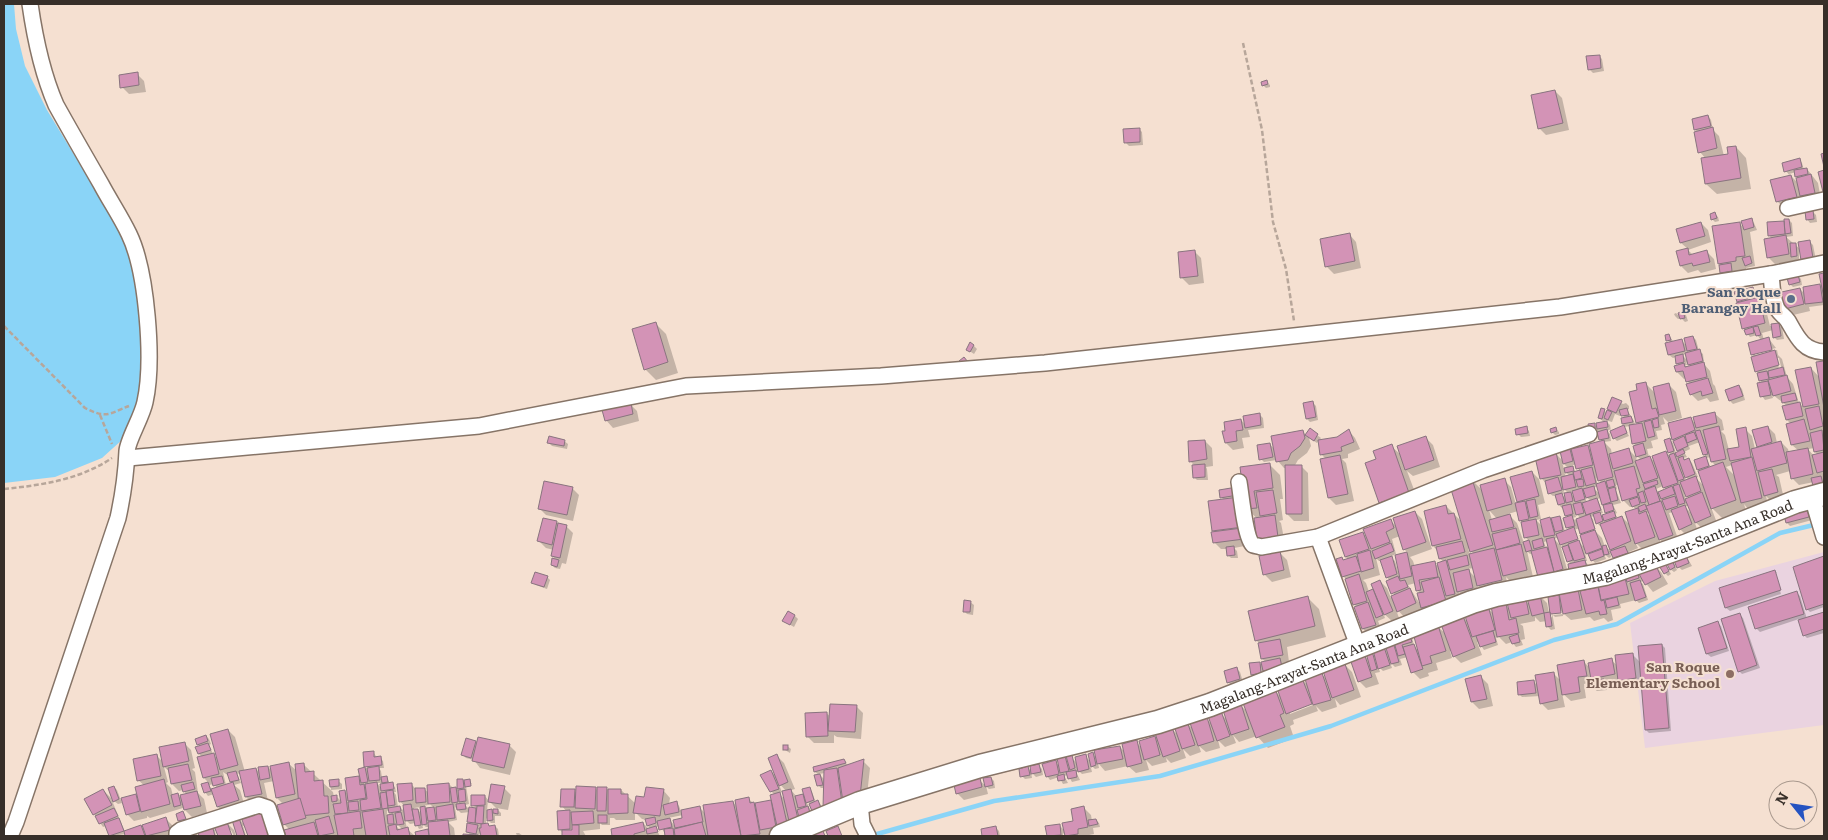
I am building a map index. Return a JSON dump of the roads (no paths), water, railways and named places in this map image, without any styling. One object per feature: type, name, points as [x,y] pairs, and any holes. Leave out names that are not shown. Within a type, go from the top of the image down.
[{"type":"main road","name":"Magalang-Arayat-Santa Ana Road","points":[[781,836],[863,821],[980,766],[1158,722],[1210,705],[1472,602],[1496,595],[1605,574],[1686,546],[1753,518],[1818,502]]},
{"type":"street","points":[[10,836],[61,692],[118,518],[124,490],[124,454],[145,404],[149,382],[149,350],[143,282],[138,260],[130,235],[53,98],[43,74],[30,4]]},
{"type":"street","points":[[1788,208],[1824,200]]},
{"type":"street","points":[[124,454],[479,426],[686,386],[882,376],[983,368],[1560,307],[1824,264]]},
{"type":"street","points":[[1771,274],[1775,305],[1779,312],[1786,318],[1793,332],[1803,344],[1816,351],[1824,352]]},
{"type":"street","points":[[1239,482],[1243,512],[1250,539],[1253,544],[1261,547],[1318,537],[1483,470],[1589,434]]},
{"type":"street","points":[[1818,502],[1824,537]]},
{"type":"street","points":[[1318,537],[1358,646]]},
{"type":"street","points":[[177,836],[177,833],[181,830],[259,805],[268,808],[277,836]]},
{"type":"water","points":[[4,4],[14,4],[16,29],[25,66],[47,110],[125,239],[135,275],[145,350],[143,393],[123,439],[102,458],[55,477],[4,483]]},
{"type":"waterway","points":[[870,836],[994,801],[1160,776],[1331,726],[1554,640],[1617,624],[1780,533],[1818,524]]},
{"type":"place","name":"San Roque Barangay Hall","points":[[1791,299]]},
{"type":"place","name":"San Roque Elementary School","points":[[1730,674]]}]
